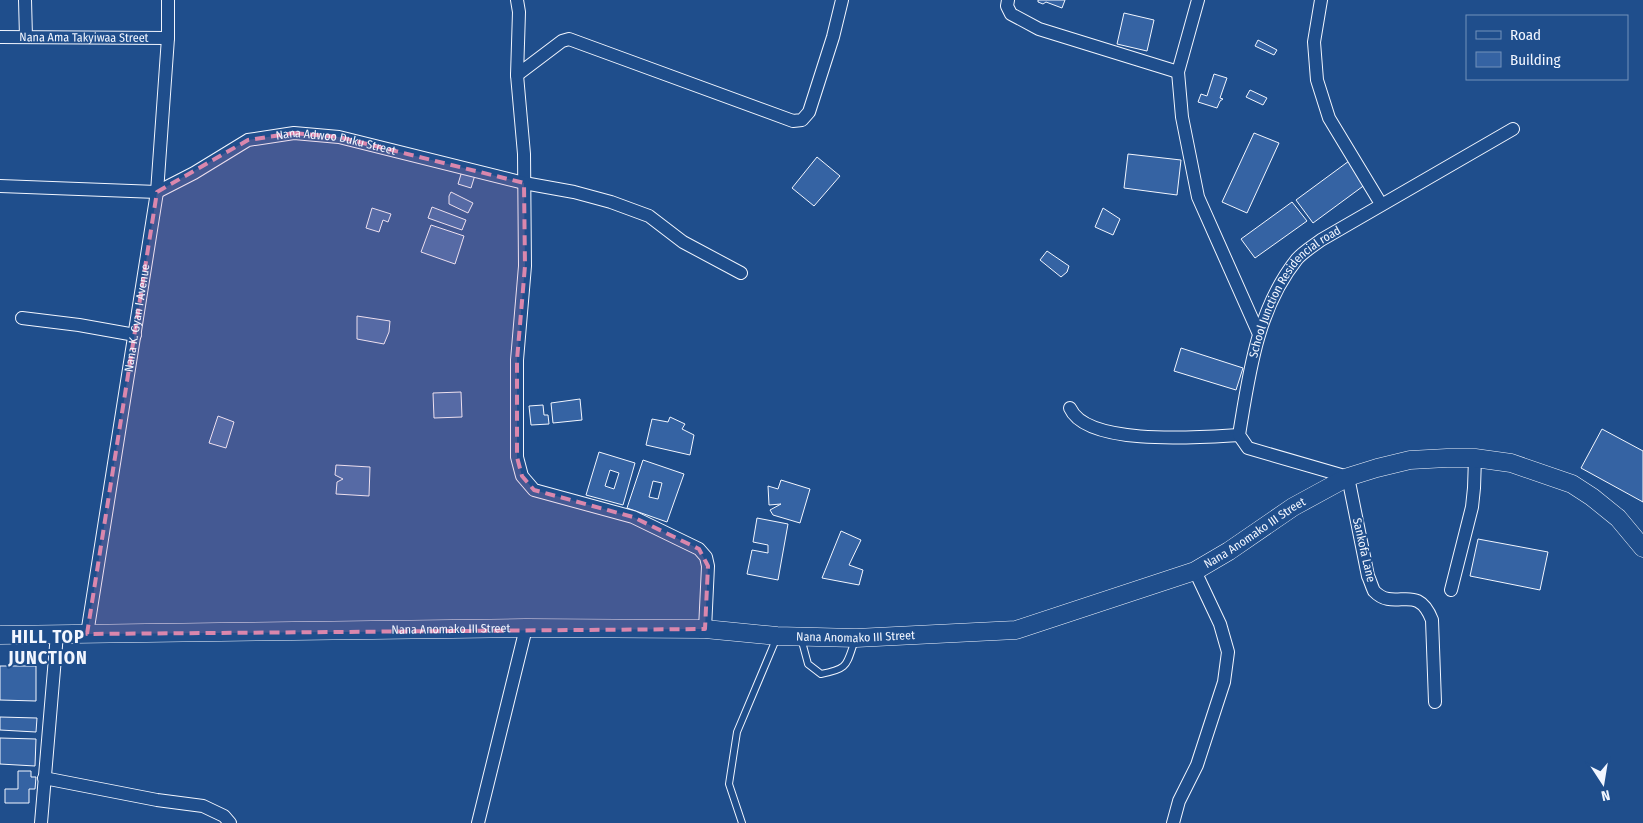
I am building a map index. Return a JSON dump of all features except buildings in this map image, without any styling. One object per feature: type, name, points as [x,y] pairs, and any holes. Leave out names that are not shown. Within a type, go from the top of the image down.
[{"type":"street","points":[[25,0],[26,37]]},
{"type":"street","name":"Nana K. Gyan I Avenue","points":[[88,634],[157,192],[168,38],[168,0]]},
{"type":"street","points":[[517,0],[519,12],[517,75],[524,154],[525,266],[517,360],[517,456],[522,476],[534,490],[634,517],[699,549],[706,557],[708,566],[705,629]]},
{"type":"street","points":[[517,75],[562,41],[569,39],[793,121],[802,120],[809,112],[842,0]]},
{"type":"street","points":[[1008,0],[1007,6],[1011,14],[1039,29],[1178,72]]},
{"type":"street","points":[[1198,0],[1178,72],[1182,117],[1198,197],[1258,332]]},
{"type":"street","points":[[1321,0],[1314,42],[1317,80],[1329,118],[1382,204]]},
{"type":"street","name":"Nana Ama Takyiwaa Street","points":[[0,37],[168,38]]},
{"type":"street","name":"School Junction Residencial road","points":[[1239,435],[1244,398],[1258,332],[1276,292],[1298,258],[1321,240],[1513,129]]},
{"type":"street","name":"Nana Adwoo Duku Street","points":[[157,192],[194,173],[248,140],[294,134],[339,137],[524,182],[574,192],[649,216],[683,242],[741,273]]},
{"type":"street","points":[[0,186],[157,192]]},
{"type":"street","points":[[22,318],[79,325],[135,335]]},
{"type":"street","points":[[1070,408],[1078,418],[1094,426],[1118,433],[1162,438],[1239,435],[1248,448],[1348,477]]},
{"type":"street","points":[[1451,590],[1472,507],[1475,458]]},
{"type":"street","name":"Nana Anomako III Street","points":[[0,635],[526,628],[705,629],[777,636],[856,638],[1016,630],[1195,571],[1229,551],[1293,507],[1348,477],[1410,460],[1475,458],[1511,462],[1572,484],[1618,518],[1643,548]]},
{"type":"street","name":"Sankofa Lane","points":[[1348,477],[1368,576],[1374,590],[1388,599],[1410,598],[1421,602],[1427,608],[1432,620],[1435,702]]},
{"type":"street","points":[[1173,823],[1179,801],[1197,765],[1224,682],[1228,652],[1220,624],[1195,571]]},
{"type":"street","points":[[478,823],[526,628]]},
{"type":"street","points":[[41,823],[57,634]]},
{"type":"street","points":[[44,778],[157,800],[203,806],[224,816],[230,823]]},
{"type":"lane","points":[[742,823],[729,784],[737,732],[777,636]]},
{"type":"lane","points":[[801,637],[808,664],[820,674],[838,671],[846,665],[856,638]]},
{"type":"highlighted area","points":[[294,133],[339,137],[524,183],[525,266],[517,360],[517,457],[522,476],[534,490],[633,517],[699,549],[708,566],[705,629],[87,634],[157,192],[248,140]]},
{"type":"district","name":"HILL TOP JUNCTION","points":[[48,648]]}]
